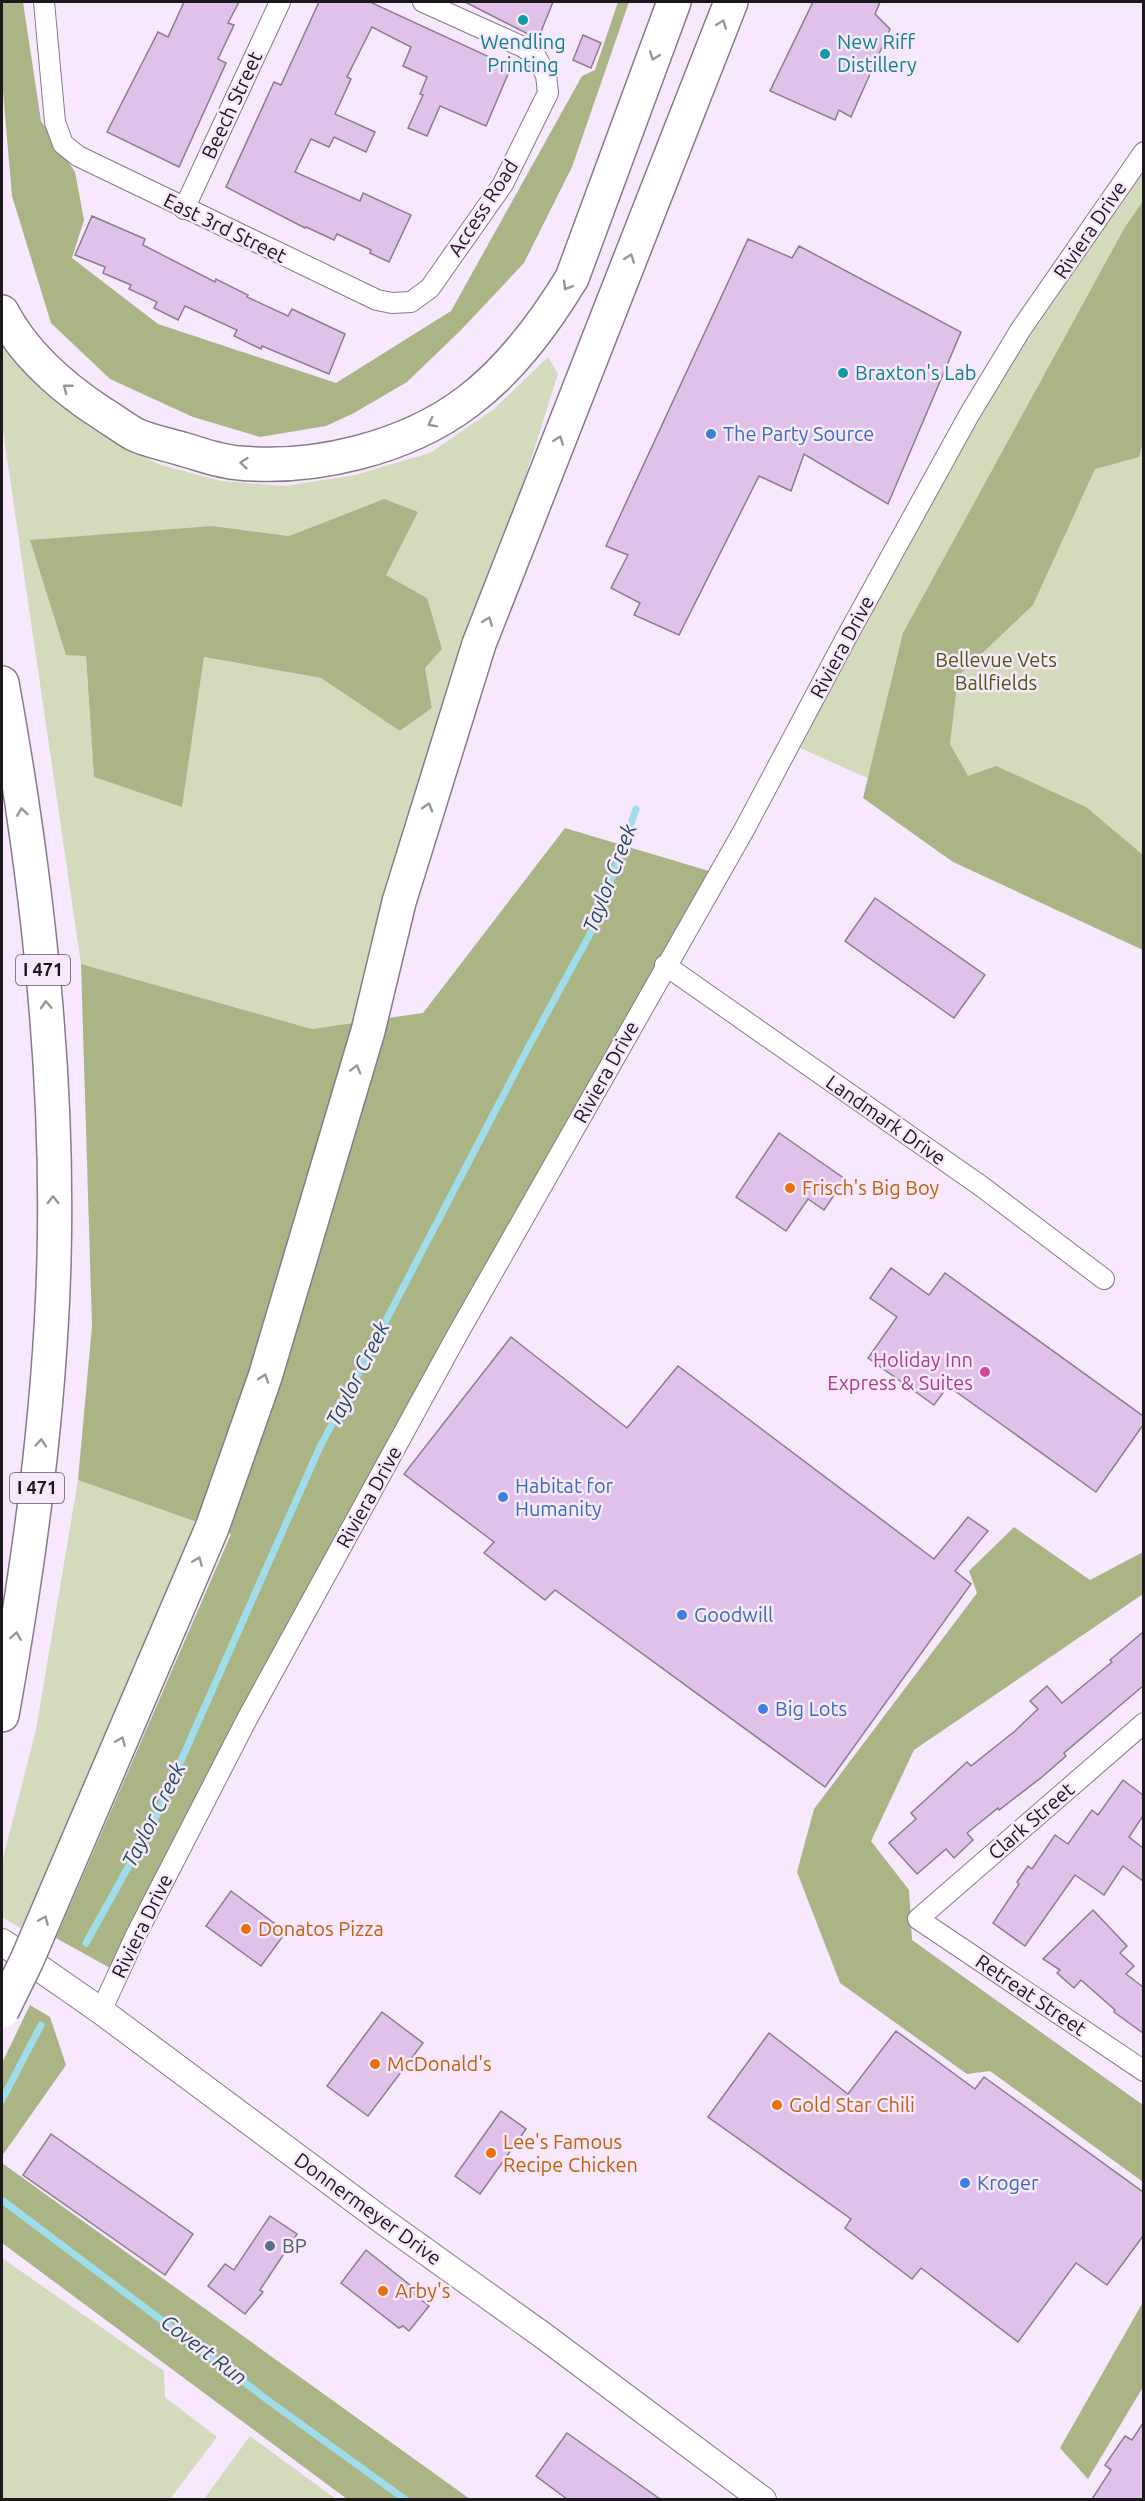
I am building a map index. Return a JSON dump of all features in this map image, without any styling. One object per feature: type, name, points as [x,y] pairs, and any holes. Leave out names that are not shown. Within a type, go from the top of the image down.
[{"type":"highway","points":[[2,312],[22,344],[56,379],[135,434],[236,463],[298,464],[381,447],[434,422],[466,402],[495,379],[549,316],[572,278],[674,2]]},
{"type":"highway","points":[[2,2011],[32,1949],[212,1528],[265,1377],[368,1031],[399,902],[479,644],[731,2]]},
{"type":"highway","name":"I 471","points":[[2,683],[45,986],[53,1138],[54,1259],[34,1517],[2,1714]]},
{"type":"street","name":"East 3rd Street","points":[[44,2],[55,122],[63,144],[78,156],[184,209],[367,296],[392,303]]},
{"type":"street","name":"Beech Street","points":[[184,209],[280,2]]},
{"type":"street","name":"Access Road","points":[[392,303],[411,302],[430,288],[503,184],[548,93],[546,75],[535,55],[523,46],[423,2]]},
{"type":"street","name":"Riviera Drive","points":[[101,2011],[137,1933],[247,1719],[456,1337],[748,823],[852,627],[1004,356],[1143,152]]},
{"type":"street","name":"Landmark Drive","points":[[666,965],[981,1186],[1104,1279]]},
{"type":"street","name":"Clark Street","points":[[918,1919],[1143,1724]]},
{"type":"street","name":"Retreat Street","points":[[918,1919],[1143,2071]]},
{"type":"street","name":"Donnermeyer Drive","points":[[2,1942],[101,2011],[763,2499]]},
{"type":"green space","points":[[2,2],[23,2],[41,121],[75,172],[84,220],[72,258],[158,324],[336,383],[451,311],[582,76],[595,70],[618,2],[629,2],[572,167],[524,263],[461,330],[407,382],[354,413],[326,426],[260,437],[193,417],[110,379],[51,323],[12,196],[2,80]]},
{"type":"green space","name":"Bellevue Vets Ballfields","points":[[1143,152],[1143,901],[791,744],[969,415]]},
{"type":"green space","points":[[1143,201],[1144,438],[1139,457],[1095,469],[1033,605],[958,676],[950,744],[968,776],[996,766],[1086,807],[1143,855],[1143,950],[953,862],[863,798],[903,633],[1125,227]]},
{"type":"green space","points":[[2,333],[37,384],[89,427],[158,464],[221,481],[285,486],[355,475],[430,453],[494,409],[548,357],[558,374],[352,1024],[312,1029],[81,964],[2,424]],"holes":[[[384,499],[386,575],[427,598],[425,668],[432,708],[401,731],[321,678],[204,657],[182,806],[94,777],[86,656],[213,526],[289,536]]]},
{"type":"green space","points":[[384,499],[418,512],[386,575],[427,598],[442,649],[425,668],[432,708],[400,731],[321,678],[204,657],[182,807],[94,777],[86,656],[66,655],[30,540],[213,526],[289,536]]},
{"type":"green space","points":[[565,828],[719,874],[119,1973],[56,1938],[231,1534],[78,1480],[92,1326],[81,964],[312,1029],[423,1013]]},
{"type":"green space","points":[[78,1480],[198,1522],[24,1930],[2,1917],[2,1862],[36,1730]]},
{"type":"green space","points":[[1014,1527],[1090,1580],[1143,1552],[1143,1594],[914,1750],[871,1841],[909,1890],[912,1940],[1143,2105],[1143,2182],[990,2071],[967,2074],[840,1983],[797,1872],[814,1809],[977,1593],[969,1571]]},
{"type":"green space","points":[[30,2005],[50,2017],[66,2065],[2,2156],[2,2063]]},
{"type":"green space","points":[[2,2163],[470,2499],[347,2499],[2,2243]]},
{"type":"green space","points":[[2,2258],[164,2371],[165,2397],[217,2437],[170,2499],[2,2499]]},
{"type":"green space","points":[[1143,2302],[1143,2387],[1088,2479],[1060,2448]]},
{"type":"green space","points":[[250,2436],[336,2499],[204,2499]]},
{"type":"building","points":[[184,2],[239,2],[228,23],[234,25],[218,59],[226,63],[179,167],[107,132],[158,32],[168,37]]},
{"type":"building","points":[[319,2],[370,2],[511,67],[486,126],[440,106],[427,136],[408,128],[423,95],[420,94],[427,77],[403,66],[411,47],[372,27],[347,77],[351,79],[335,114],[375,132],[366,152],[334,137],[329,147],[311,139],[295,172],[360,201],[363,193],[411,215],[389,262],[370,253],[371,250],[337,234],[334,240],[305,228],[226,187],[274,82],[281,85]]},
{"type":"building","name":"Wendling Printing","points":[[465,2],[553,2],[538,39]]},
{"type":"building","name":"New Riff Distillery","points":[[813,2],[880,2],[875,14],[890,29],[851,117],[839,110],[835,120],[770,91]]},
{"type":"building","points":[[583,35],[601,43],[591,68],[573,60]]},
{"type":"building","points":[[92,216],[145,239],[143,245],[215,282],[216,279],[248,295],[247,297],[288,316],[292,309],[345,334],[329,374],[262,346],[261,349],[234,336],[237,330],[185,306],[178,320],[154,308],[157,302],[129,289],[131,285],[103,273],[105,267],[75,255]]},
{"type":"building","points":[[748,239],[792,258],[799,246],[961,332],[888,504],[804,454],[791,491],[759,476],[679,635],[634,615],[640,603],[611,588],[628,555],[606,546]]},
{"type":"building","points":[[875,898],[985,975],[954,1018],[845,941]]},
{"type":"building","name":"Frisch's Big Boy","points":[[779,1133],[845,1179],[824,1210],[808,1199],[786,1231],[736,1197]]},
{"type":"building","name":"Holiday Inn Express & Suites","points":[[891,1268],[929,1295],[945,1273],[1143,1416],[1143,1425],[1096,1492],[948,1386],[934,1405],[868,1358],[897,1317],[870,1298]]},
{"type":"building","points":[[511,1337],[627,1428],[678,1366],[934,1559],[968,1517],[988,1531],[955,1571],[971,1584],[825,1787],[555,1590],[545,1600],[484,1553],[494,1542],[404,1474]]},
{"type":"building","points":[[1143,1632],[1143,1686],[1064,1753],[1066,1756],[1042,1777],[967,1833],[973,1840],[954,1858],[946,1849],[917,1874],[889,1843],[916,1819],[911,1813],[967,1762],[971,1766],[1015,1731],[1038,1709],[1030,1701],[1047,1686],[1062,1703],[1112,1662],[1110,1660]]},
{"type":"building","points":[[1123,1780],[1143,1795],[1143,1816],[1129,1837],[1143,1848],[1143,1881],[1123,1866],[1104,1895],[1075,1875],[1025,1946],[993,1923],[1028,1866],[1032,1869],[1055,1835],[1068,1844],[1092,1810],[1098,1815]]},
{"type":"building","name":"Donatos Pizza","points":[[231,1891],[286,1932],[261,1966],[206,1926]]},
{"type":"building","points":[[1093,1910],[1127,1946],[1120,1953],[1134,1966],[1126,1974],[1143,1987],[1143,2033],[1114,2012],[1115,2010],[1081,1980],[1074,1988],[1057,1973],[1060,1970],[1043,1959]]},
{"type":"building","name":"McDonald's","points":[[382,2012],[423,2043],[368,2116],[327,2086]]},
{"type":"building","name":"Kroger","points":[[896,2031],[975,2089],[984,2077],[1143,2192],[1143,2236],[1107,2285],[1076,2263],[1018,2342],[921,2268],[912,2279],[845,2228],[851,2219],[708,2117],[769,2033],[848,2094]]},
{"type":"building","name":"Lee's Famous Recipe Chicken","points":[[501,2111],[526,2129],[480,2194],[455,2176]]},
{"type":"building","points":[[51,2134],[193,2234],[165,2275],[23,2175]]},
{"type":"building","points":[[270,2216],[297,2234],[260,2290],[263,2292],[245,2314],[208,2286],[225,2264],[234,2270]]},
{"type":"building","name":"Arby's","points":[[366,2250],[415,2289],[413,2293],[429,2306],[409,2331],[403,2326],[399,2328],[341,2283]]},
{"type":"building","points":[[1143,2423],[1143,2499],[1092,2499],[1111,2470],[1105,2465],[1125,2436],[1132,2440]]},
{"type":"building","points":[[567,2433],[660,2499],[567,2499],[536,2476]]},
{"type":"waterway","name":"Taylor Creek","points":[[86,1943],[156,1817],[319,1449],[530,1044],[596,923],[636,809]]},
{"type":"waterway","name":"Taylor Creek","points":[[2,2100],[41,2025]]},
{"type":"waterway","name":"Covert Run","points":[[2,2200],[269,2401],[406,2500]]},
{"type":"place","name":"Wendling Printing","points":[[523,20]]},
{"type":"place","name":"New Riff Distillery","points":[[825,54]]},
{"type":"place","name":"Braxton's Lab","points":[[843,373]]},
{"type":"place","name":"The Party Source","points":[[711,434]]},
{"type":"place","name":"Frisch's Big Boy","points":[[790,1188]]},
{"type":"place","name":"Holiday Inn Express & Suites","points":[[985,1372]]},
{"type":"place","name":"Habitat for Humanity","points":[[503,1497]]},
{"type":"place","name":"Goodwill","points":[[682,1615]]},
{"type":"place","name":"Big Lots","points":[[763,1709]]},
{"type":"place","name":"Donatos Pizza","points":[[246,1929]]},
{"type":"place","name":"McDonald's","points":[[375,2064]]},
{"type":"place","name":"Gold Star Chili","points":[[777,2105]]},
{"type":"place","name":"Lee's Famous Recipe Chicken","points":[[491,2153]]},
{"type":"place","name":"Kroger","points":[[965,2183]]},
{"type":"place","name":"BP","points":[[270,2246]]},
{"type":"place","name":"Arby's","points":[[383,2291]]}]
